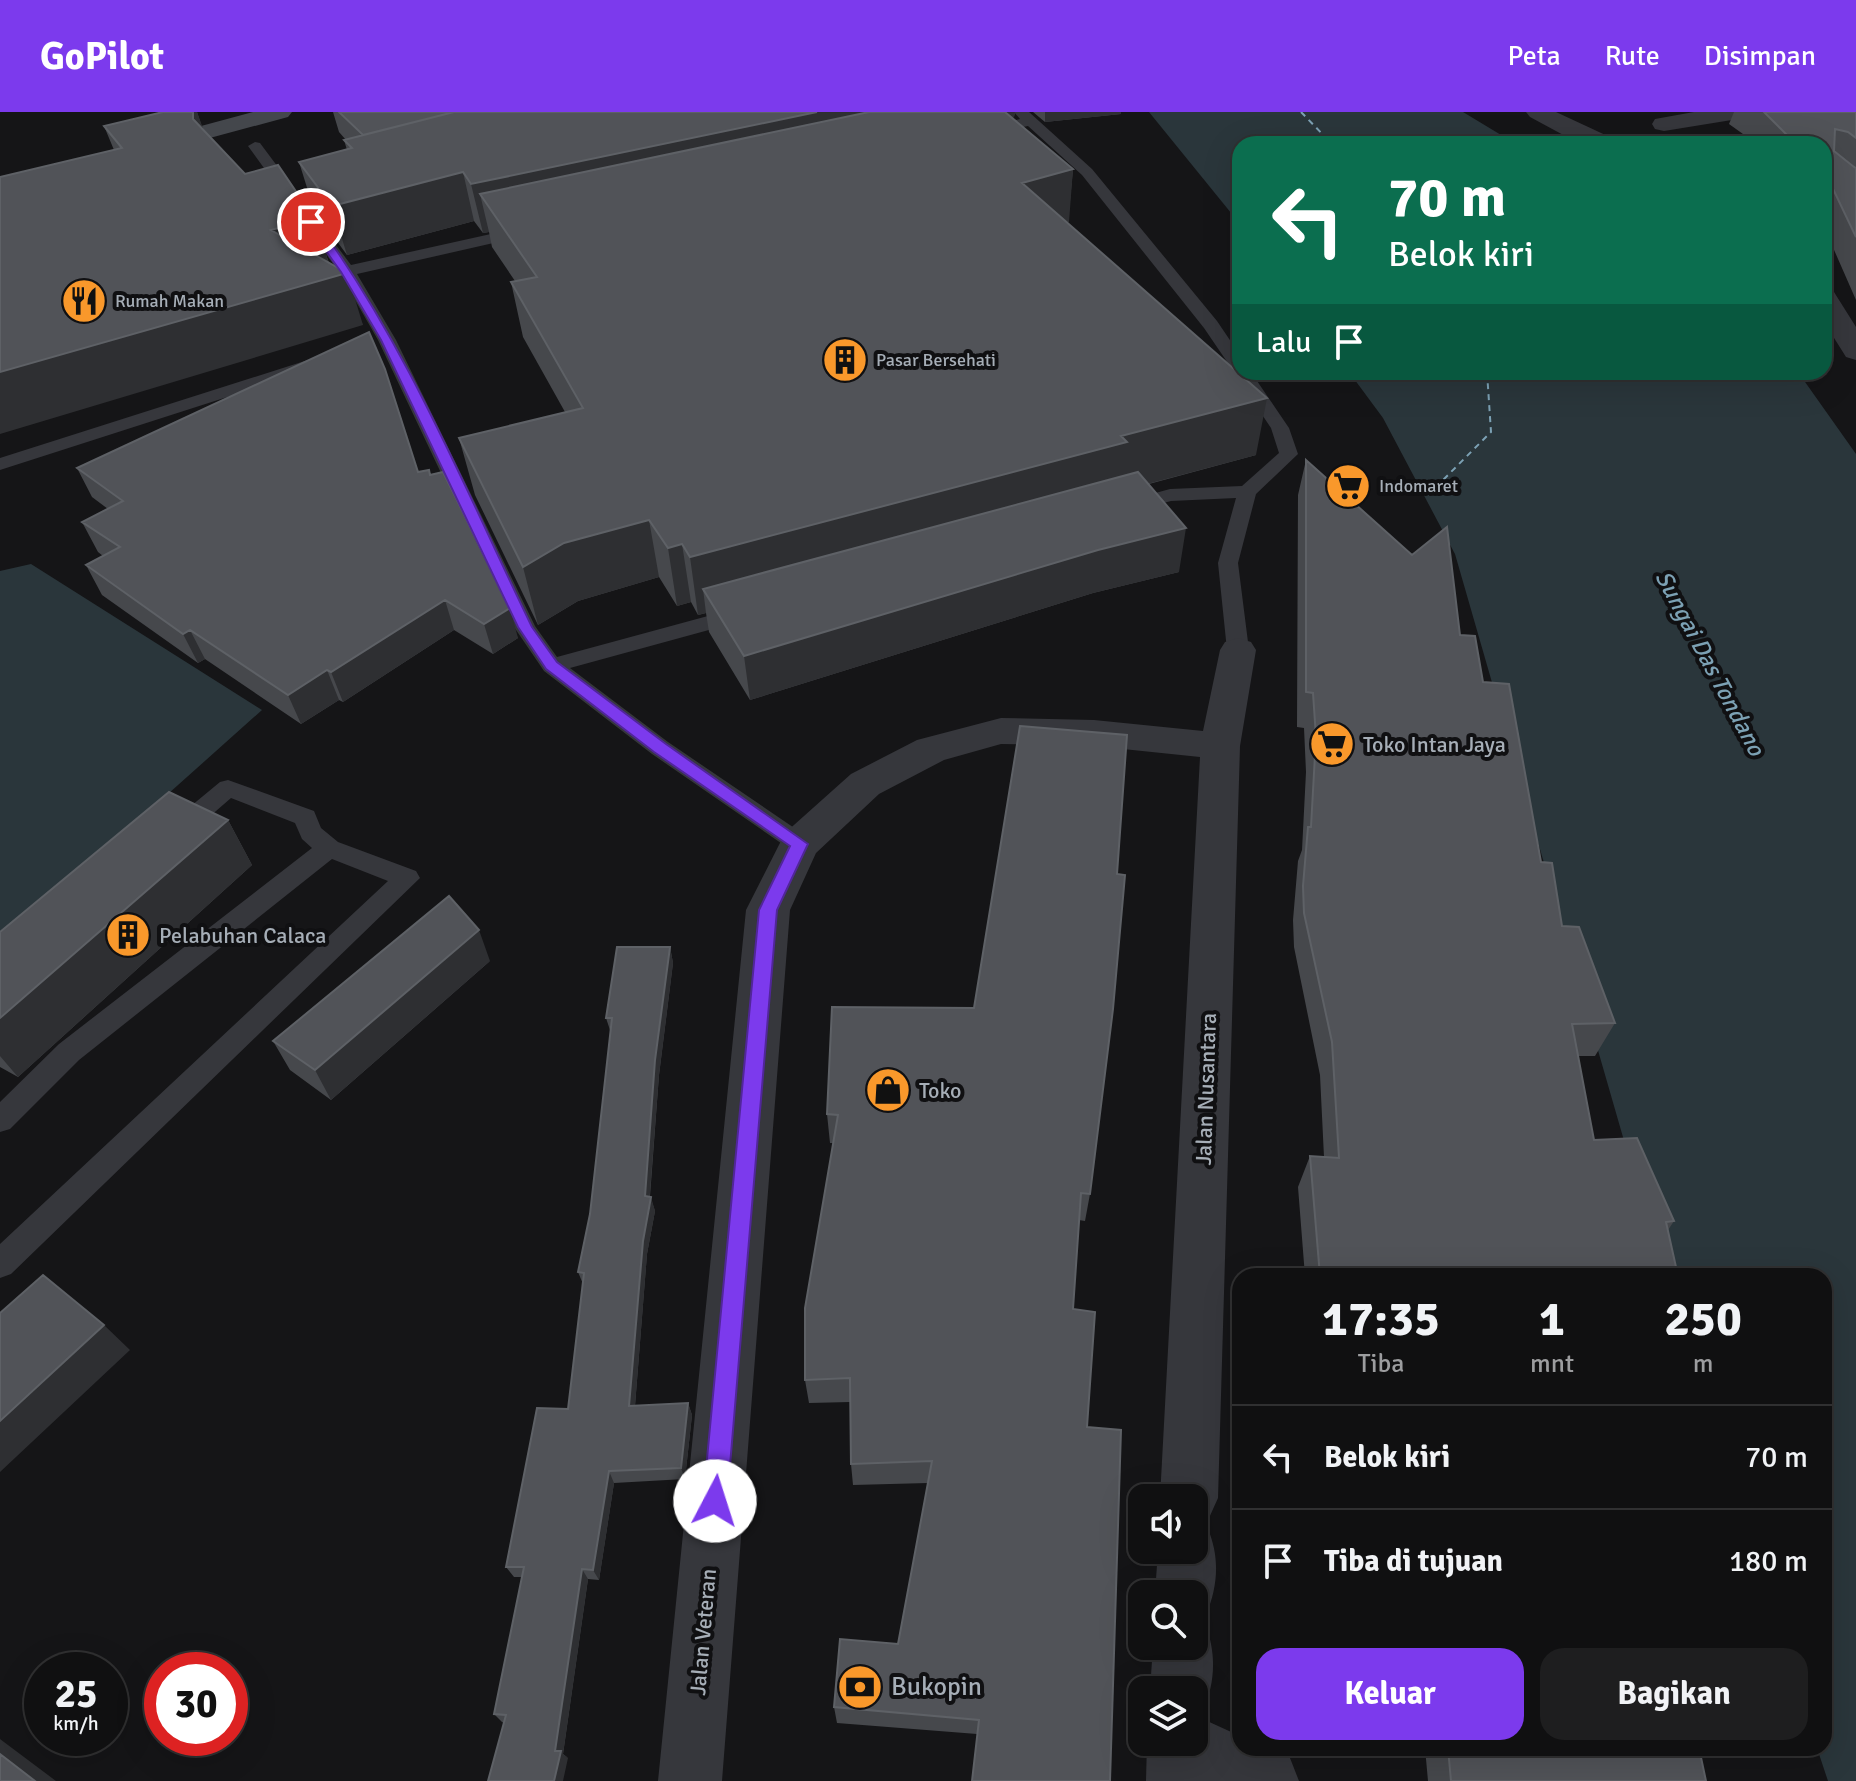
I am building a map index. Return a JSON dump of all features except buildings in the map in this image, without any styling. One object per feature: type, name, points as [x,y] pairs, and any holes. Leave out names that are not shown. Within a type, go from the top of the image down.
[{"type":"main road","points":[[120,155],[280,112]]},
{"type":"street","points":[[1664,124],[1738,112]]},
{"type":"street","points":[[1544,115],[1583,136]]},
{"type":"street","points":[[1832,311],[1856,351]]},
{"type":"street","name":"Jalan Nusantara","points":[[1190,1484],[1220,746],[1234,666]]},
{"type":"street","name":"Jalan Veteran","points":[[690,1781],[768,910],[800,844],[865,784],[931,750],[1001,731],[1094,733],[1220,746]]},
{"type":"street","points":[[1208,1755],[1267,1781]]},
{"type":"street","points":[[1178,1781],[1179,1756]]},
{"type":"lane","points":[[970,134],[1026,116],[1087,172],[1211,325],[1232,355]]},
{"type":"lane","points":[[255,146],[300,196],[347,271],[379,342],[525,627],[552,666],[660,748],[800,844]]},
{"type":"lane","points":[[347,271],[534,230]]},
{"type":"lane","points":[[0,464],[327,359]]},
{"type":"lane","points":[[1234,666],[1228,563],[1247,492],[1289,454],[1280,428],[1249,380]]},
{"type":"lane","points":[[1110,512],[1170,495],[1247,492]]},
{"type":"lane","points":[[552,666],[763,608]]},
{"type":"lane","points":[[0,1264],[407,878],[329,848],[311,833],[305,817],[228,788],[156,849]]},
{"type":"lane","points":[[0,1120],[69,1052],[329,848]]},
{"type":"water","points":[[1149,112],[1463,112],[1503,136],[1232,136],[1232,214]]},
{"type":"water","name":"Sungai Das Tondano","points":[[1355,380],[1804,380],[1856,454],[1856,1781],[1828,1781],[1820,1756],[1832,1756],[1832,1268],[1661,1268],[1455,554],[1383,418]]},
{"type":"water","points":[[31,564],[262,710],[0,944],[0,571]]},
{"type":"ferry route","points":[[1301,112],[1324,136]]},
{"type":"ferry route","points":[[1428,495],[1491,432],[1488,380]]},
{"type":"place","name":"Rumah Makan","points":[[84,301]]},
{"type":"place","name":"Pasar Bersehati","points":[[845,360]]},
{"type":"place","name":"Indomaret","points":[[1348,486]]},
{"type":"place","name":"Toko Intan Jaya","points":[[1332,744]]},
{"type":"place","name":"Pelabuhan Calaca","points":[[128,935]]},
{"type":"place","name":"Toko","points":[[888,1090]]},
{"type":"place","name":"Bukopin","points":[[860,1687]]},
{"type":"route","points":[[311,222],[347,271],[387,340],[525,627],[552,666],[660,748],[800,844],[768,910],[715,1501]]}]
